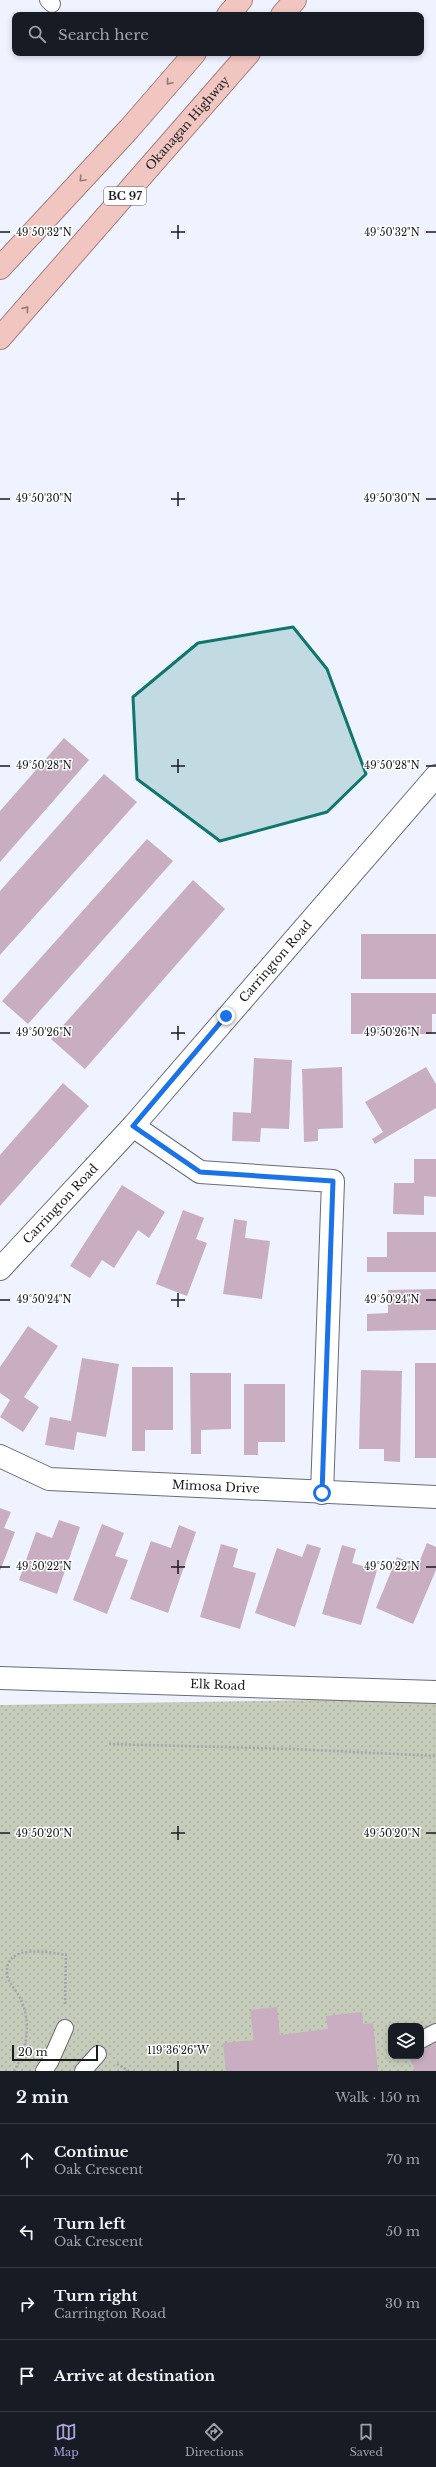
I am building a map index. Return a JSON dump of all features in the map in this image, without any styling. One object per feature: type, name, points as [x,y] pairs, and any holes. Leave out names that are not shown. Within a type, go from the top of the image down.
[{"type":"highway","points":[[231,12],[241,0]]},
{"type":"highway","points":[[285,12],[295,0]]},
{"type":"highway","points":[[0,268],[129,129],[192,56]]},
{"type":"highway","name":"Okanagan Highway","points":[[0,338],[246,56]]},
{"type":"street","name":"Carrington Road","points":[[0,1269],[133,1126],[436,776]]},
{"type":"street","points":[[133,1126],[200,1172],[333,1181],[322,1493]]},
{"type":"street","name":"Mimosa Drive","points":[[0,1456],[49,1479],[322,1493],[436,1497]]},
{"type":"street","name":"Elk Road","points":[[0,1678],[436,1692]]},
{"type":"lane","points":[[44,2071],[50,2062],[65,2028]]},
{"type":"lane","points":[[424,2038],[436,2032]]},
{"type":"lane","points":[[83,2071],[98,2054]]},
{"type":"path","points":[[109,1744],[294,1749],[436,1756]]},
{"type":"path","points":[[14,2071],[25,2046],[26,2014],[21,2000],[6,1976],[8,1966],[13,1958],[23,1952],[36,1951],[66,1955]]},
{"type":"highlighted area","points":[[293,627],[327,669],[366,774],[327,812],[220,841],[137,779],[133,697],[198,643]]},
{"type":"green space","points":[[436,1698],[436,2071],[0,2071],[0,1705]]},
{"type":"building","points":[[64,738],[89,760],[0,862],[0,811]]},
{"type":"building","points":[[104,774],[137,802],[0,955],[0,891]]},
{"type":"building","points":[[147,839],[173,861],[28,1024],[2,1001]]},
{"type":"building","points":[[193,880],[225,909],[85,1069],[51,1039]]},
{"type":"building","points":[[361,934],[436,934],[436,979],[361,979]]},
{"type":"building","points":[[351,993],[436,993],[436,1014],[432,1014],[432,1034],[351,1034]]},
{"type":"building","points":[[254,1058],[292,1060],[289,1129],[261,1128],[260,1142],[232,1141],[233,1112],[251,1113]]},
{"type":"building","points":[[342,1067],[343,1128],[318,1129],[318,1141],[304,1142],[302,1069]]},
{"type":"building","points":[[426,1067],[436,1084],[436,1108],[375,1144],[372,1139],[383,1132],[365,1102]]},
{"type":"building","points":[[63,1083],[89,1106],[0,1206],[0,1155]]},
{"type":"building","points":[[414,1159],[436,1159],[436,1197],[424,1196],[424,1215],[393,1214],[394,1183],[414,1183]]},
{"type":"building","points":[[122,1185],[165,1212],[149,1238],[138,1230],[114,1268],[102,1260],[90,1278],[70,1266]]},
{"type":"building","points":[[183,1210],[204,1218],[196,1239],[207,1243],[187,1296],[156,1284]]},
{"type":"building","points":[[234,1219],[247,1221],[245,1238],[270,1241],[262,1299],[223,1294]]},
{"type":"building","points":[[387,1232],[436,1232],[436,1272],[367,1272],[367,1257],[387,1257]]},
{"type":"building","points":[[436,1289],[436,1330],[367,1331],[367,1314],[388,1313],[388,1290]]},
{"type":"building","points":[[28,1326],[58,1346],[24,1397],[39,1407],[23,1432],[0,1417],[10,1400],[0,1393],[0,1367]]},
{"type":"building","points":[[82,1358],[119,1364],[106,1437],[77,1432],[74,1450],[45,1445],[50,1417],[71,1421]]},
{"type":"building","points":[[415,1363],[436,1363],[436,1458],[415,1458]]},
{"type":"building","points":[[132,1367],[173,1367],[173,1430],[145,1430],[145,1451],[132,1451]]},
{"type":"building","points":[[361,1370],[402,1371],[400,1462],[384,1461],[384,1449],[359,1449]]},
{"type":"building","points":[[190,1373],[231,1373],[231,1429],[201,1430],[201,1454],[191,1454]]},
{"type":"building","points":[[244,1384],[285,1384],[285,1442],[258,1442],[258,1455],[244,1455]]},
{"type":"building","points":[[0,1508],[11,1512],[4,1528],[15,1532],[0,1571]]},
{"type":"building","points":[[59,1520],[80,1527],[57,1594],[19,1580],[36,1532],[52,1538]]},
{"type":"building","points":[[102,1524],[124,1533],[115,1556],[128,1560],[107,1614],[73,1600]]},
{"type":"building","points":[[179,1525],[196,1532],[168,1613],[130,1599],[151,1541],[171,1548]]},
{"type":"building","points":[[427,1543],[436,1547],[436,1570],[413,1624],[376,1608],[397,1557],[418,1565]]},
{"type":"building","points":[[221,1544],[238,1549],[233,1567],[256,1573],[240,1629],[200,1617]]},
{"type":"building","points":[[307,1544],[321,1548],[295,1627],[255,1613],[277,1548],[302,1557]]},
{"type":"building","points":[[342,1545],[356,1549],[352,1563],[377,1570],[361,1625],[322,1614]]},
{"type":"building","points":[[277,2007],[280,2035],[328,2029],[326,2016],[362,2012],[363,2024],[373,2023],[378,2071],[226,2071],[223,2043],[254,2040],[250,2010]]},
{"type":"building","points":[[436,2043],[436,2071],[416,2071],[410,2059],[424,2059],[424,2049]]},
{"type":"route","points":[[226,1016],[133,1126],[200,1172],[333,1181],[322,1493]]}]
